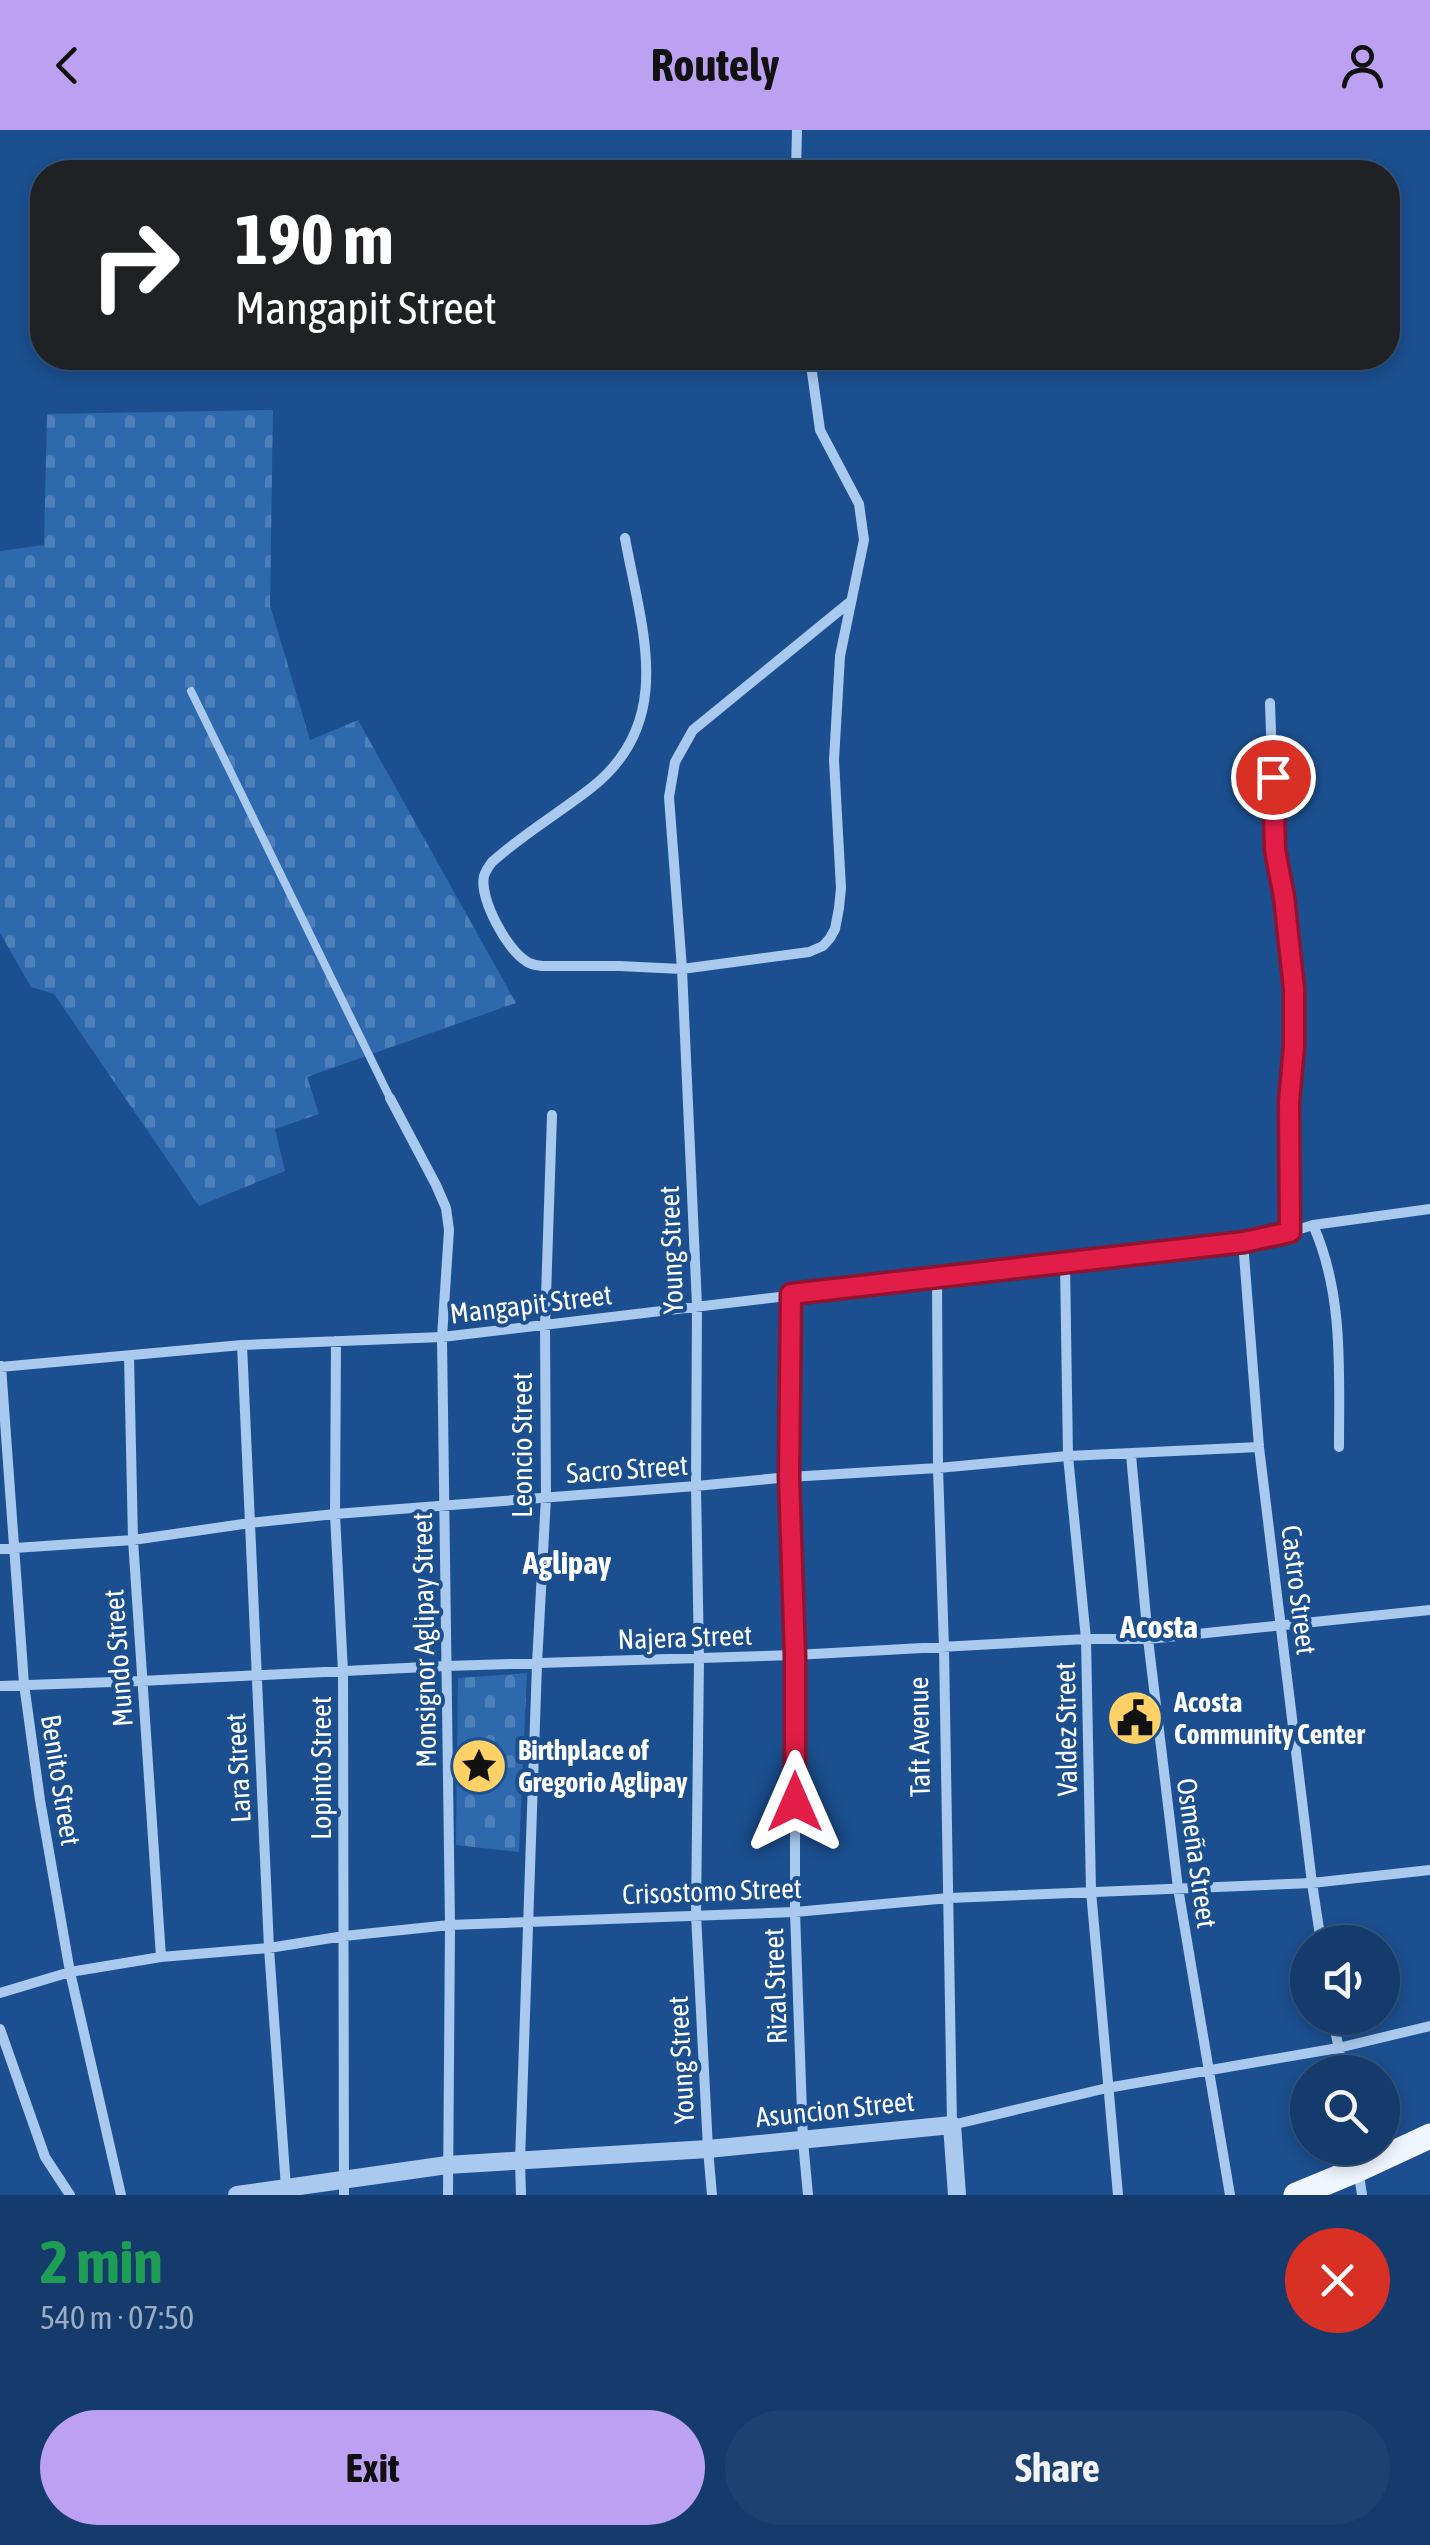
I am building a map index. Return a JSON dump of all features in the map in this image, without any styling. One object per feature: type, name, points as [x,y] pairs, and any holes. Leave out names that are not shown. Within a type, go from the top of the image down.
[{"type":"main road","points":[[1296,2195],[1430,2136]]},
{"type":"street","points":[[796,160],[797,130]]},
{"type":"street","points":[[624,538],[648,668],[646,699],[635,735],[619,764],[484,872],[483,889],[493,916],[514,950],[532,964],[682,968],[809,952],[823,946],[835,929],[841,888],[834,760],[840,656],[864,540],[858,504],[820,430],[812,370]]},
{"type":"street","name":"Young Street","points":[[712,2195],[696,1914],[697,1306],[682,968],[668,797],[674,762],[693,730],[850,602]]},
{"type":"street","points":[[1270,703],[1275,850],[1294,989],[1289,1102],[1290,1232]]},
{"type":"street","name":"Monsignor Aglipay Street","points":[[390,1098],[446,1208],[449,1230],[442,1338],[450,1925],[448,2195]]},
{"type":"street","name":"Leoncio Street","points":[[521,2195],[537,1664],[546,1497],[545,1326],[552,1115]]},
{"type":"street","name":"Mangapit Street","points":[[1,1366],[242,1346],[442,1338],[1244,1242],[1313,1225],[1430,1209]]},
{"type":"street","points":[[1313,1225],[1324,1248],[1331,1278],[1338,1348],[1339,1447]]},
{"type":"street","name":"Castro Street","points":[[1244,1242],[1258,1447],[1318,1925]]},
{"type":"street","name":"Valdez Street","points":[[1065,1262],[1068,1456],[1086,1640],[1091,1891],[1118,2195]]},
{"type":"street","name":"Taft Avenue","points":[[937,1278],[952,2125],[957,2195]]},
{"type":"street","name":"Rizal Street","points":[[791,1294],[789,1477],[795,1656],[795,1912],[808,2195]]},
{"type":"street","name":"Lopinto Street","points":[[336,1341],[336,1514],[343,1672],[343,2188]]},
{"type":"street","name":"Lara Street","points":[[242,1346],[269,1948],[286,2188]]},
{"type":"street","name":"Mundo Street","points":[[130,1356],[133,1540],[161,1957]]},
{"type":"street","name":"Benito Street","points":[[1,1366],[24,1684],[40,1800],[70,1972],[121,2195]]},
{"type":"street","name":"Sacro Street","points":[[0,1549],[133,1540],[336,1514],[789,1477],[1068,1456],[1258,1447]]},
{"type":"street","name":"Osmeña Street","points":[[1131,1454],[1148,1639],[1178,1888],[1230,2195]]},
{"type":"street","name":"Najera Street","points":[[0,1686],[1148,1639],[1430,1610]]},
{"type":"street","name":"Crisostomo Street","points":[[0,1993],[70,1972],[161,1957],[450,1925],[795,1912],[949,1898],[1312,1883],[1430,1870]]},
{"type":"street","name":"Asuncion Street","points":[[237,2195],[286,2188],[343,2188],[447,2165],[708,2149],[952,2125],[1107,2088],[1338,2048],[1430,2026]]},
{"type":"street","points":[[0,2029],[45,2156],[70,2195]]},
{"type":"street","points":[[1336,2035],[1339,2055]]},
{"type":"lane","points":[[191,691],[390,1098]]},
{"type":"green space","points":[[273,410],[270,605],[310,740],[358,720],[516,1003],[307,1077],[319,1114],[275,1129],[285,1171],[199,1206],[54,994],[31,987],[0,933],[0,551],[44,545],[47,414]]},
{"type":"green space","points":[[527,1673],[519,1852],[456,1845],[458,1678]]},
{"type":"place","name":"Acosta Community Center","points":[[1135,1718]]},
{"type":"place","name":"Birthplace of Gregorio Aglipay","points":[[479,1766]]},
{"type":"district","name":"Aglipay","points":[[567,1563]]},
{"type":"district","name":"Acosta","points":[[1159,1627]]},
{"type":"route","points":[[795,1802],[789,1477],[791,1294],[1244,1242],[1290,1232],[1289,1102],[1294,989],[1275,850],[1273,777]]}]
